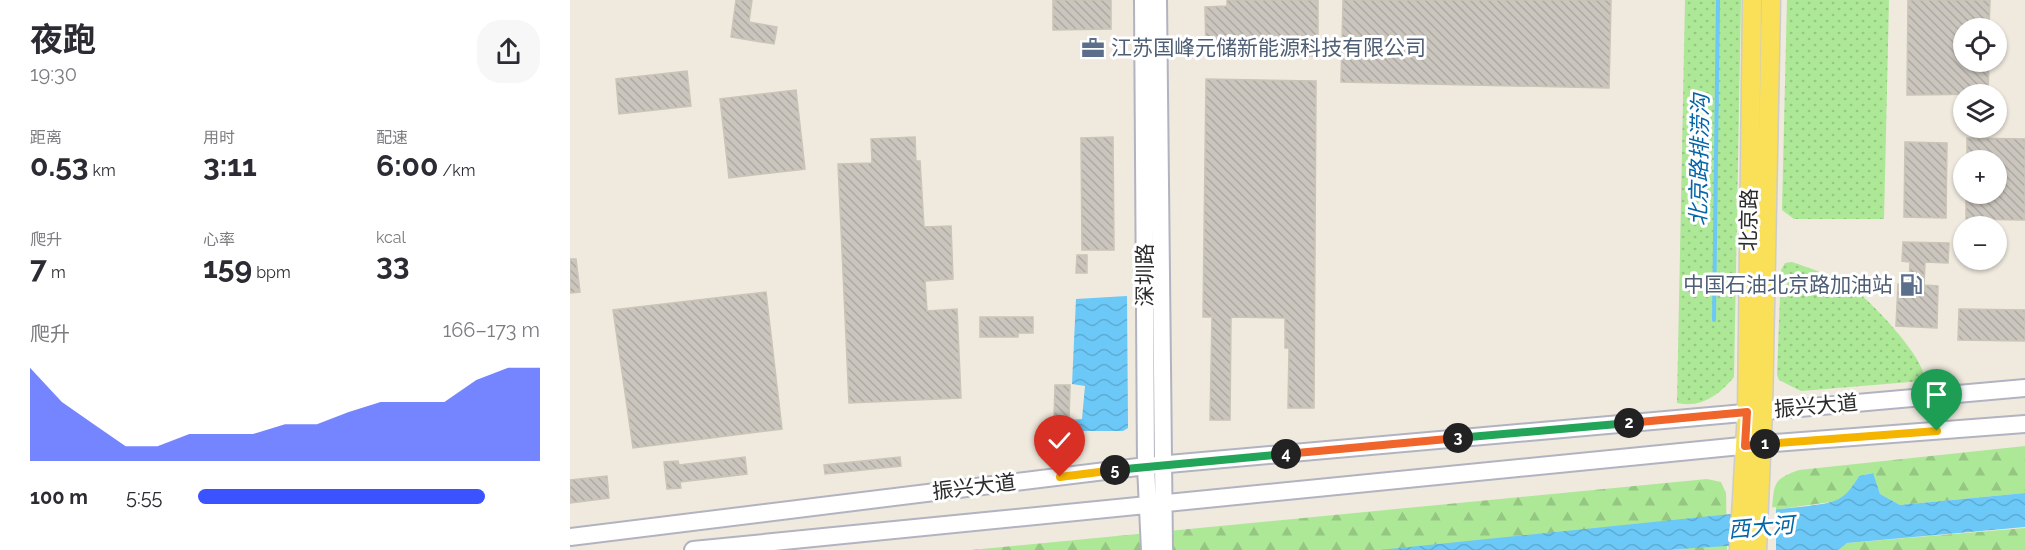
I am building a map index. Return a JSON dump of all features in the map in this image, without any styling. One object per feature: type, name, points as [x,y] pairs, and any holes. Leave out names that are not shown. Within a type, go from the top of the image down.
[{"type":"main road","name":"深圳路","points":[[1143,0],[1157,545]]},
{"type":"main road","name":"深圳路","points":[[1154,465],[1158,0]]},
{"type":"main road","name":"北京路","points":[[1752,0],[1755,411]]},
{"type":"main road","name":"北京路","points":[[1750,511],[1771,0]]},
{"type":"main road","name":"振兴大道","points":[[570,537],[1154,465],[2025,388]]},
{"type":"main road","name":"振兴大道","points":[[693,550],[1753,445],[2025,424]]},
{"type":"main road","points":[[1739,550],[1750,511]]},
{"type":"main road","points":[[1750,511],[1757,550]]},
{"type":"green space","points":[[1685,0],[1741,0],[1734,377],[1715,395],[1694,404],[1677,403]]},
{"type":"green space","points":[[1787,0],[1889,0],[1884,219],[1794,219],[1782,210]]},
{"type":"green space","points":[[1792,262],[1842,281],[1868,302],[1894,328],[1915,356],[1922,368],[1924,378],[1922,381],[1801,391],[1779,380],[1777,375],[1781,270],[1785,263]]},
{"type":"green space","points":[[2025,446],[2025,493],[1900,505],[1880,494],[1872,473],[1859,476],[1849,493],[1838,501],[1772,510],[1776,484],[1784,476],[1799,470]]},
{"type":"green space","points":[[1707,479],[1721,482],[1726,493],[1727,550],[971,550]]},
{"type":"green space","points":[[2025,528],[2025,550],[1838,550],[1847,543]]},
{"type":"water","points":[[1127,296],[1128,428],[1123,431],[1069,431],[1068,420],[1082,419],[1085,386],[1072,384],[1076,299]]},
{"type":"water","name":"西大河","points":[[1873,473],[1880,494],[1900,505],[2025,493],[2025,527],[1847,543],[1838,550],[1770,550],[1727,546],[1663,550],[1380,550],[1819,505],[1839,499],[1849,491],[1859,476]]},
{"type":"pier","points":[[1776,507],[1776,550],[1731,550],[1732,511]]},
{"type":"building","points":[[736,0],[752,0],[749,22],[777,27],[774,44],[731,37]]},
{"type":"building","points":[[1053,0],[1111,0],[1111,29],[1053,30]]},
{"type":"building","points":[[1227,0],[1318,0],[1318,56],[1226,55],[1226,50],[1206,51],[1205,7],[1227,6]]},
{"type":"building","points":[[1343,0],[1611,0],[1609,88],[1341,82]]},
{"type":"building","points":[[1908,0],[1990,0],[1989,18],[1953,18],[1953,72],[1989,72],[1988,84],[1953,84],[1953,94],[1907,95]]},
{"type":"building","points":[[687,71],[691,106],[619,114],[616,79]]},
{"type":"building","points":[[1206,79],[1316,81],[1314,408],[1288,408],[1289,348],[1285,348],[1285,318],[1231,317],[1230,420],[1210,420],[1212,317],[1203,317]]},
{"type":"building","points":[[796,90],[805,169],[729,178],[720,99]]},
{"type":"building","points":[[915,137],[916,161],[920,161],[924,227],[951,226],[953,279],[925,281],[927,311],[957,309],[961,398],[849,403],[838,164],[872,163],[871,139]]},
{"type":"building","points":[[1113,137],[1114,250],[1082,250],[1081,138]]},
{"type":"building","points":[[1967,138],[2025,139],[2025,220],[2007,220],[2007,216],[1966,216],[1966,204],[2007,204],[2007,150],[1967,150]]},
{"type":"building","points":[[1905,142],[1947,143],[1946,218],[1904,217]]},
{"type":"building","name":"中国石油北京路加油站","points":[[1903,242],[1949,243],[1948,263],[1925,262],[1924,285],[1938,286],[1937,328],[1896,326],[1898,284],[1909,284],[1910,262],[1902,261]]},
{"type":"building","points":[[1077,255],[1087,255],[1087,273],[1076,273]]},
{"type":"building","points":[[570,259],[576,259],[580,292],[570,293]]},
{"type":"building","points":[[766,292],[782,429],[633,448],[613,310]]},
{"type":"building","points":[[1959,309],[2025,310],[2025,341],[1958,340]]},
{"type":"building","points":[[980,317],[1033,317],[1033,333],[1018,333],[1018,337],[980,337]]},
{"type":"building","points":[[1055,385],[1070,385],[1069,419],[1054,418]]},
{"type":"building","points":[[745,457],[747,474],[680,482],[681,488],[667,489],[664,462],[678,461],[679,465]]},
{"type":"building","points":[[900,457],[901,466],[825,474],[824,465]]},
{"type":"building","points":[[607,476],[609,498],[570,503],[570,480]]},
{"type":"waterway","name":"北京路排涝沟","points":[[1714,320],[1718,0]]},
{"type":"place","name":"江苏国峰元储新能源科技有限公司","points":[[1093,48]]},
{"type":"place","name":"中国石油北京路加油站","points":[[1911,285]]},
{"type":"route","points":[[1060,477],[1162,464],[1747,412],[1745,446],[1937,431]]}]
